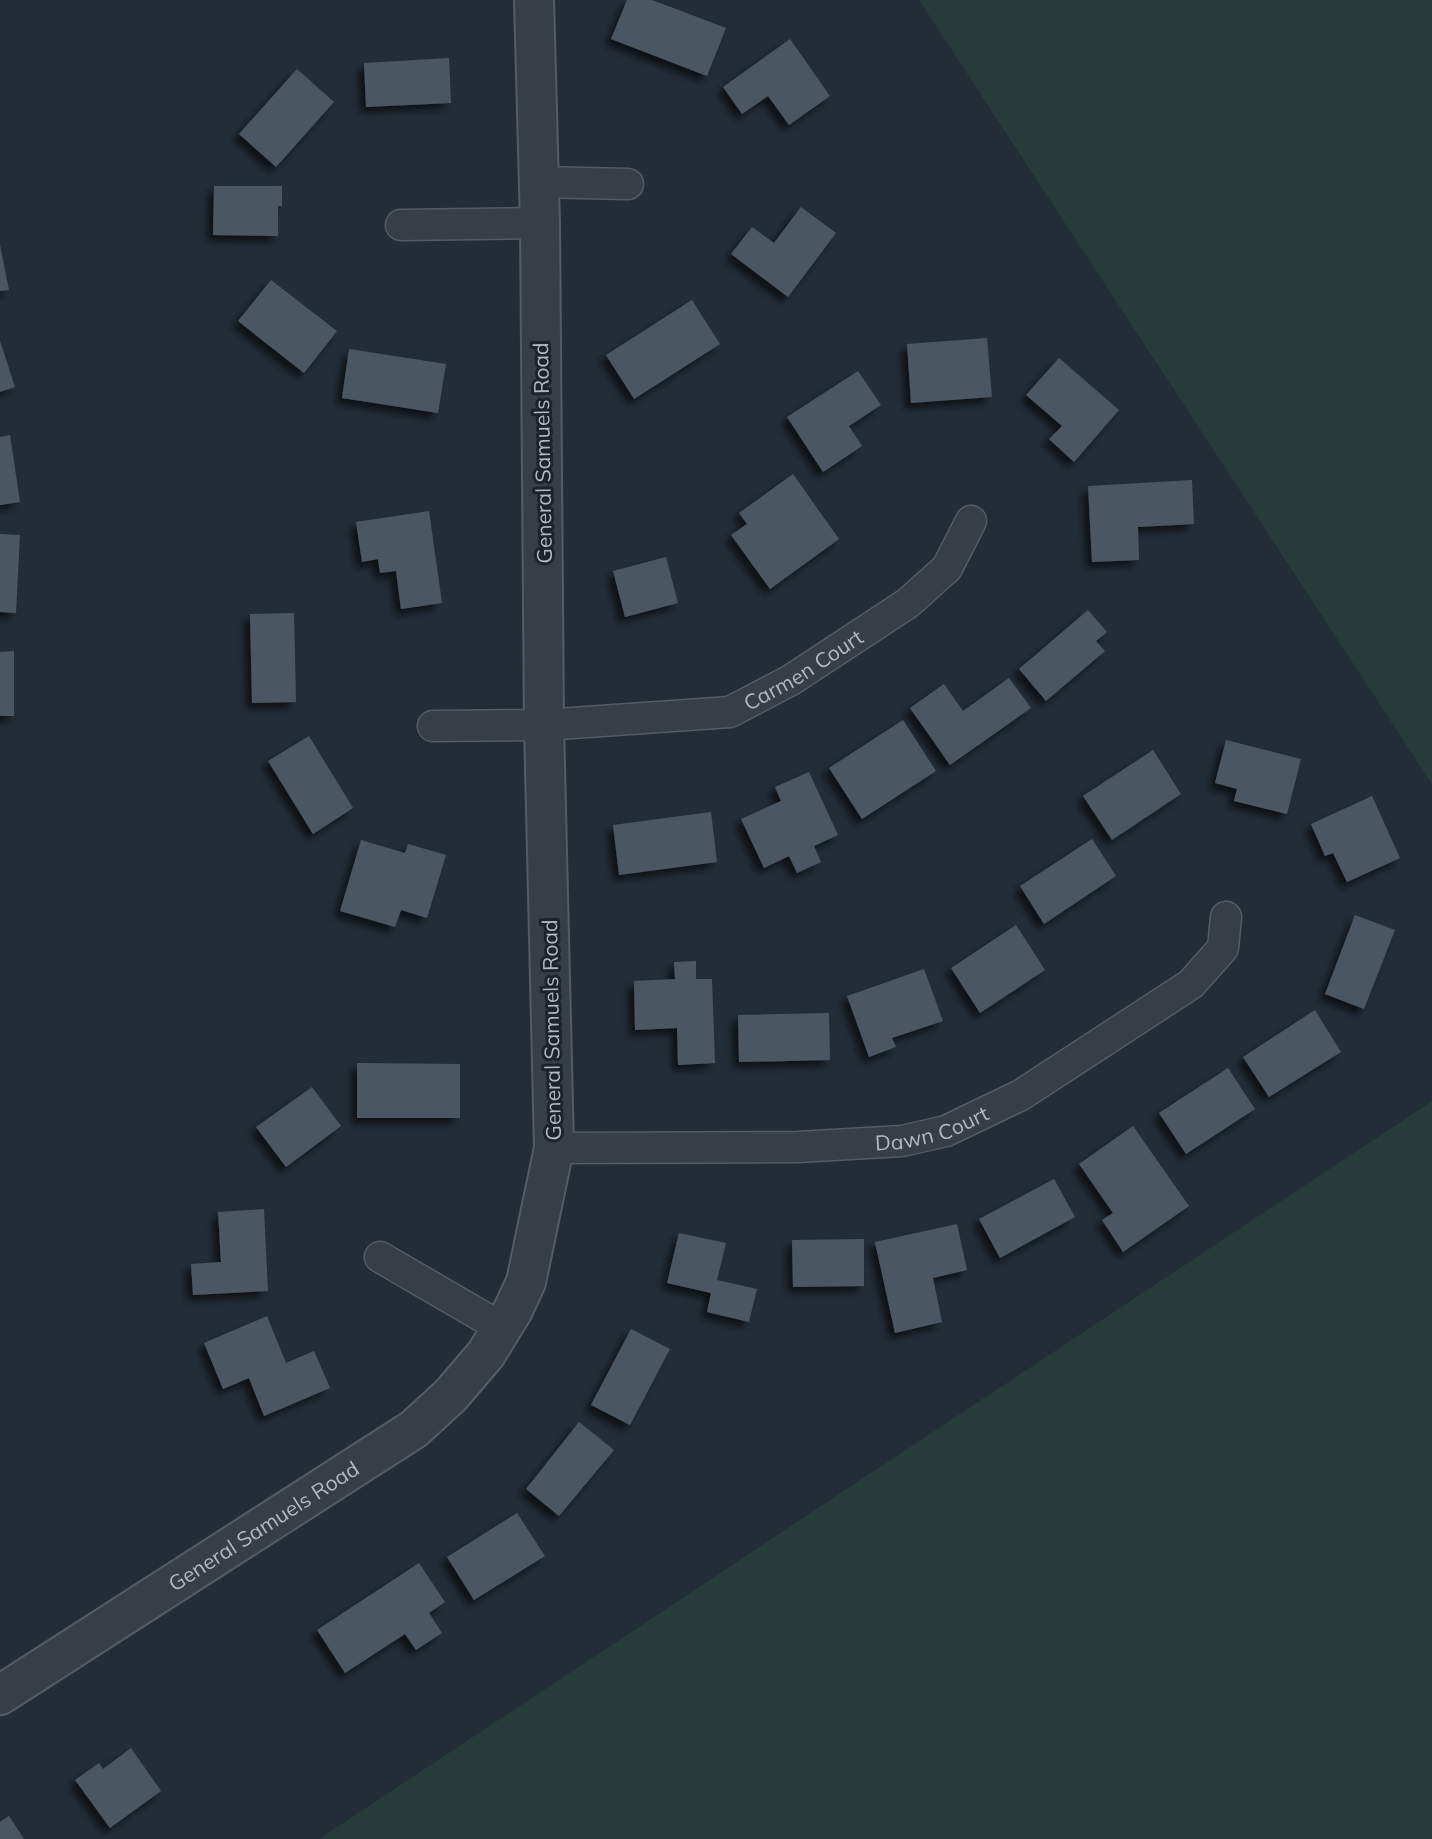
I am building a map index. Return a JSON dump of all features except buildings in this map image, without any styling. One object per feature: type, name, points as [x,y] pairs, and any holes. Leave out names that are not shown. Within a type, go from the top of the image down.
[{"type":"street","name":"General Samuels Road","points":[[0,1695],[414,1429],[486,1354],[526,1282],[554,1148],[544,725],[540,223],[534,0]]},
{"type":"street","points":[[539,182],[628,184]]},
{"type":"street","points":[[401,225],[540,223]]},
{"type":"street","name":"Carmen Court","points":[[544,725],[730,712],[791,680],[908,603],[947,568],[971,521]]},
{"type":"street","points":[[433,726],[544,725]]},
{"type":"street","name":"Dawn Court","points":[[554,1148],[798,1147],[902,1141],[946,1131],[1021,1095],[1191,984],[1223,948],[1226,917]]},
{"type":"street","points":[[380,1257],[502,1328]]},
{"type":"green space","points":[[919,0],[1432,0],[1432,784]]},
{"type":"green space","points":[[1432,1101],[1432,1839],[319,1839]]}]
